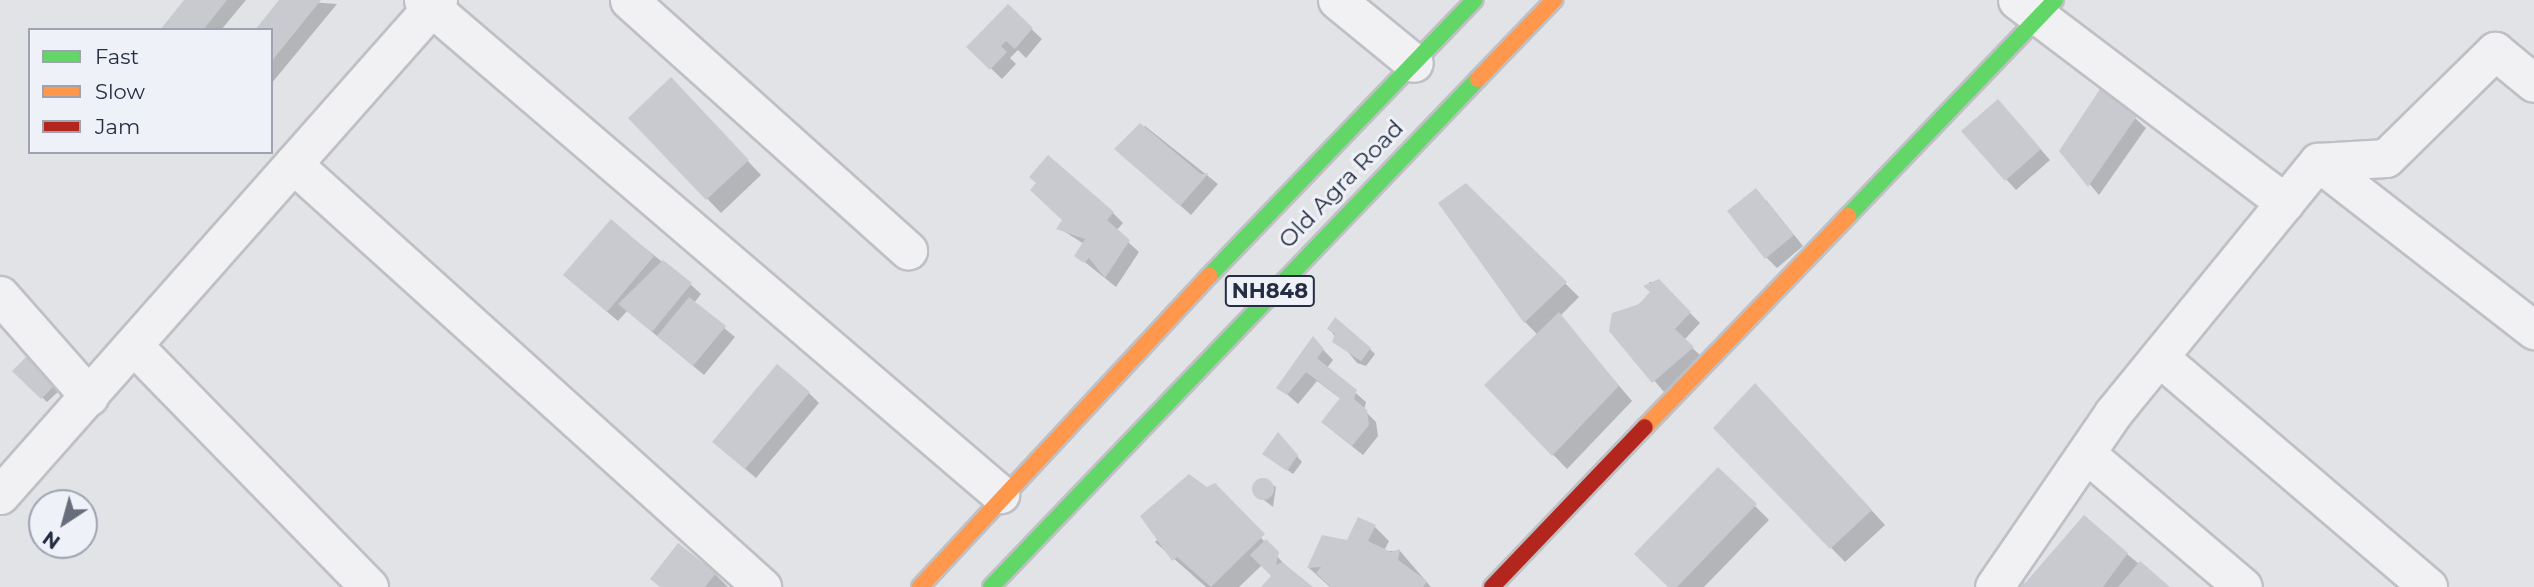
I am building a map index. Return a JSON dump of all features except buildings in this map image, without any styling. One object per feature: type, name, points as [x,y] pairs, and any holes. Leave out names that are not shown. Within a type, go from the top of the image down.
[{"type":"main road","name":"NH848","points":[[920,587],[1000,494],[1475,0]]},
{"type":"main road","name":"Old Agra Road","points":[[991,587],[1554,0]]},
{"type":"main road","points":[[1492,587],[2037,6]]},
{"type":"street","points":[[629,0],[908,250]]},
{"type":"street","points":[[1337,0],[1414,63]]},
{"type":"street","points":[[0,495],[293,164],[431,3],[1000,494]]},
{"type":"street","points":[[2037,6],[2285,202]]},
{"type":"street","points":[[1994,587],[2159,357],[2318,162],[2386,158],[2495,51],[2534,83]]},
{"type":"street","points":[[2318,162],[2534,330]]},
{"type":"street","points":[[293,164],[762,587]]},
{"type":"street","points":[[0,295],[89,396]]},
{"type":"street","points":[[133,345],[369,587]]},
{"type":"street","points":[[2159,357],[2428,587]]},
{"type":"street","points":[[2089,456],[2244,587]]},
{"type":"traffic: fast","points":[[1209,276],[1475,0]]},
{"type":"traffic: fast","points":[[1848,216],[2055,0]]},
{"type":"traffic: fast","points":[[991,587],[1478,79]]},
{"type":"traffic: slow","points":[[1478,79],[1554,0]]},
{"type":"traffic: slow","points":[[1645,427],[1848,216]]},
{"type":"traffic: slow","points":[[920,587],[1209,276]]},
{"type":"traffic: jam","points":[[1492,587],[1645,427]]}]
